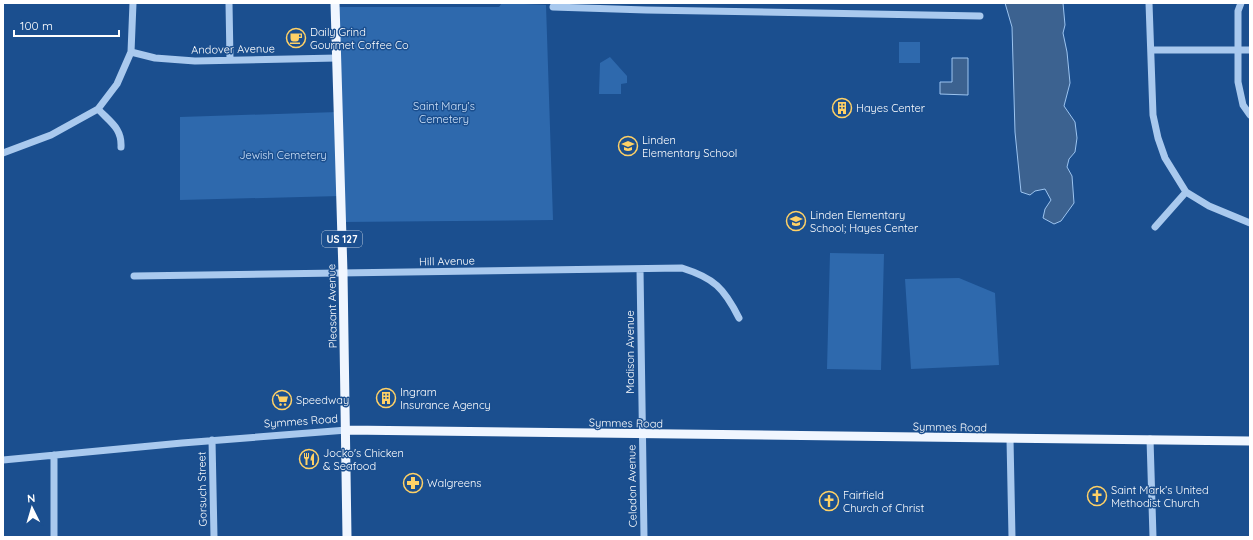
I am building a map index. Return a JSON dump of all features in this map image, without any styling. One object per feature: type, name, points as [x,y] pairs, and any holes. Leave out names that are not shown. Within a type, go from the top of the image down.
[{"type":"main road","name":"Pleasant Avenue","points":[[335,3],[347,430],[348,537]]},
{"type":"main road","name":"Symmes Road","points":[[347,430],[642,435],[1150,439],[1250,442]]},
{"type":"street","points":[[3,153],[51,135],[98,109],[117,84],[131,52],[133,3]]},
{"type":"street","points":[[228,3],[230,60]]},
{"type":"street","points":[[789,3],[790,12]]},
{"type":"street","points":[[1149,3],[1153,115],[1158,138],[1165,158],[1186,192],[1209,206],[1250,223]]},
{"type":"street","points":[[1241,3],[1238,11],[1238,82],[1243,105],[1250,115]]},
{"type":"street","points":[[553,7],[646,7],[980,16]]},
{"type":"street","points":[[1151,50],[1250,50]]},
{"type":"street","name":"Andover Avenue","points":[[131,52],[155,58],[194,61],[337,58]]},
{"type":"street","points":[[98,109],[119,130],[121,139],[120,147]]},
{"type":"street","points":[[1155,227],[1186,192]]},
{"type":"street","name":"Hill Avenue","points":[[134,276],[682,268],[707,277],[727,297],[739,318]]},
{"type":"street","name":"Madison Avenue","points":[[640,269],[642,435]]},
{"type":"street","name":"Symmes Road","points":[[3,460],[212,440],[347,430]]},
{"type":"street","name":"Celadon Avenue","points":[[642,435],[644,537]]},
{"type":"street","points":[[1010,439],[1012,537]]},
{"type":"street","points":[[1150,439],[1153,537]]},
{"type":"street","name":"Gorsuch Street","points":[[212,440],[214,537]]},
{"type":"street","points":[[54,455],[54,537]]},
{"type":"green space","name":"Saint Mary’s Cemetery","points":[[502,3],[546,5],[553,220],[341,222],[340,196],[180,200],[180,117],[338,112],[335,7],[499,7]]},
{"type":"green space","points":[[899,42],[920,42],[920,63],[899,63]]},
{"type":"green space","points":[[610,57],[627,76],[627,83],[621,84],[621,94],[599,94],[600,63]]},
{"type":"green space","points":[[830,253],[884,254],[881,370],[827,369]]},
{"type":"green space","points":[[959,278],[995,293],[999,365],[911,369],[905,279]]},
{"type":"shaded area","points":[[1005,3],[1063,3],[1065,25],[1063,33],[1067,52],[1070,83],[1064,106],[1075,122],[1077,138],[1075,152],[1069,159],[1067,167],[1072,176],[1074,203],[1061,221],[1054,224],[1043,218],[1045,209],[1051,200],[1045,189],[1035,191],[1030,195],[1021,192],[1015,132],[1012,27]]},
{"type":"shaded area","points":[[952,58],[968,58],[968,95],[940,94],[940,82],[952,82]]},
{"type":"place","name":"Daily Grind Gourmet Coffee Co","points":[[296,38]]},
{"type":"place","name":"Hayes Center","points":[[842,108]]},
{"type":"place","name":"Linden Elementary School","points":[[628,146]]},
{"type":"place","name":"Linden Elementary School; Hayes Center","points":[[796,221]]},
{"type":"place","name":"Ingram Insurance Agency","points":[[386,398]]},
{"type":"place","name":"Speedway","points":[[282,400]]},
{"type":"place","name":"Jocko's Chicken & Seafood","points":[[309,459]]},
{"type":"place","name":"Walgreens","points":[[413,483]]},
{"type":"place","name":"Saint Mark’s United Methodist Church","points":[[1097,496]]},
{"type":"place","name":"Fairfield Church of Christ","points":[[829,501]]},
{"type":"park label","name":"Jewish Cemetery","points":[[283,155]]}]
